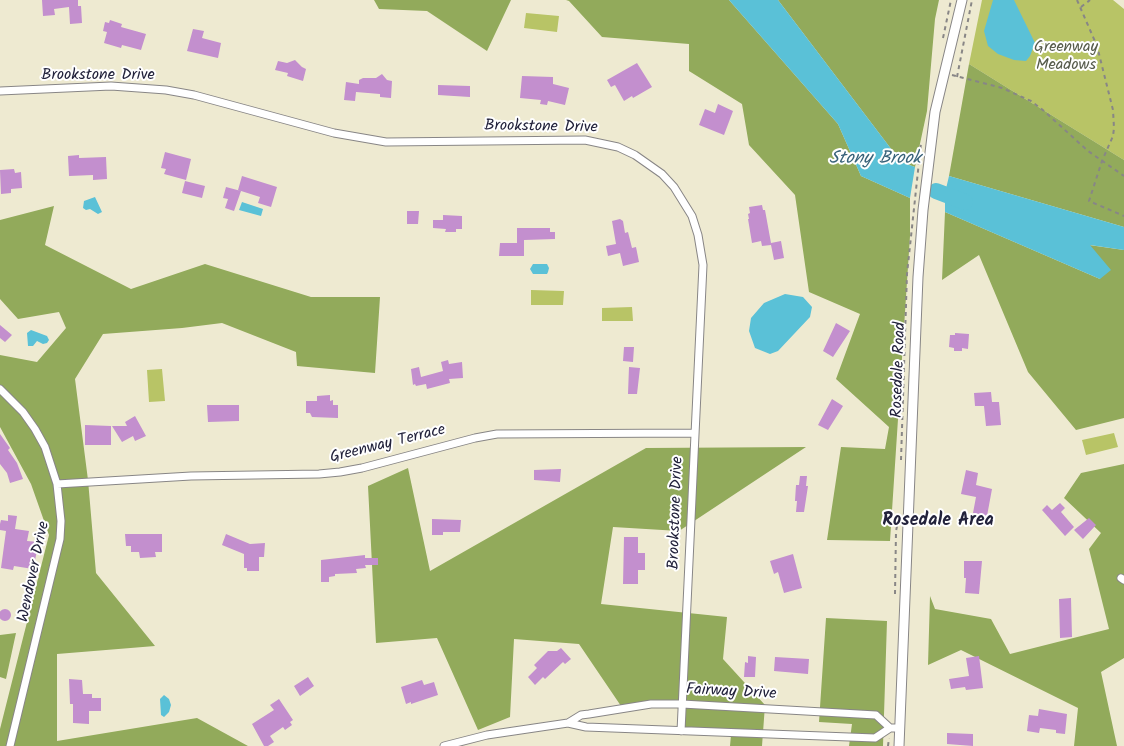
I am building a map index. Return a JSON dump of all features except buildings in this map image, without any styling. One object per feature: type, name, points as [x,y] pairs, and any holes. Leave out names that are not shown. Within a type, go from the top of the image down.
[{"type":"street","name":"Rosedale Road","points":[[899,746],[895,728],[918,277],[918,210],[944,73],[962,0]]},
{"type":"street","name":"Brookstone Drive","points":[[0,91],[111,86],[166,90],[194,95],[334,133],[386,142],[586,140],[618,147],[635,155],[662,174],[674,187],[692,216],[698,235],[703,268],[681,731]]},
{"type":"street","name":"Wendover Drive","points":[[0,389],[23,412],[35,429],[48,455],[58,484],[61,514],[60,539],[10,746]]},
{"type":"street","name":"Greenway Terrace","points":[[58,484],[191,476],[340,472],[497,434],[694,433]]},
{"type":"street","name":"Fairway Drive","points":[[444,746],[487,735],[568,722],[581,715],[651,704],[682,704],[876,715],[895,728],[875,738],[586,727],[568,722]]},
{"type":"path","points":[[957,77],[972,0]]},
{"type":"path","points":[[1077,0],[1098,46],[1112,110],[1113,136],[1102,161],[1089,200],[1124,216]]},
{"type":"path","points":[[1081,7],[1090,0]]},
{"type":"path","points":[[944,73],[1002,88],[1031,101],[1102,161],[1124,176]]},
{"type":"path","points":[[902,464],[900,457],[907,274],[918,210],[919,158]]},
{"type":"path","points":[[895,594],[896,531],[899,517]]},
{"type":"green space","points":[[374,0],[511,0],[487,51],[427,11],[379,9]]},
{"type":"green space","points":[[566,0],[729,0],[838,124],[861,176],[910,198],[910,236],[890,541],[827,540],[841,447],[885,449],[889,427],[836,379],[860,314],[809,292],[795,195],[749,145],[742,104],[689,71],[689,44],[602,37]]},
{"type":"green space","points":[[778,0],[939,0],[935,19],[927,111],[915,167],[901,162]]},
{"type":"green space","name":"Greenway Meadows","points":[[982,0],[1113,0],[1124,9],[1124,160],[969,64]]},
{"type":"green space","points":[[526,13],[559,16],[557,32],[524,28]]},
{"type":"green space","points":[[969,64],[1124,160],[1124,227],[949,176]]},
{"type":"green space","points":[[54,206],[45,245],[131,289],[205,264],[311,297],[380,297],[375,373],[297,366],[296,352],[222,323],[103,334],[75,379],[88,480],[96,573],[155,646],[57,654],[57,741],[197,718],[248,746],[0,746],[0,729],[49,535],[31,484],[0,427],[0,355],[37,362],[66,328],[59,312],[18,319],[0,299],[0,220]]},
{"type":"green space","points":[[945,212],[1100,279],[1089,245],[1124,250],[1124,418],[1076,430],[1028,372],[979,255],[942,280]]},
{"type":"green space","points":[[531,290],[564,291],[563,305],[531,305]]},
{"type":"green space","points":[[632,307],[633,321],[602,321],[602,308]]},
{"type":"green space","points":[[162,369],[165,401],[149,402],[147,370]]},
{"type":"green space","points":[[1114,433],[1118,447],[1086,455],[1082,440]]},
{"type":"green space","points":[[806,447],[679,531],[613,527],[601,604],[727,617],[723,659],[765,705],[762,746],[730,746],[731,735],[678,730],[679,702],[621,706],[579,644],[514,639],[510,717],[478,730],[437,638],[376,643],[368,486],[408,468],[430,571],[646,448]]},
{"type":"green space","points":[[1124,464],[1124,658],[1101,672],[1117,746],[1074,746],[1078,708],[961,650],[928,665],[930,596],[935,609],[991,619],[1010,654],[1109,629],[1089,549],[1101,533],[1064,498],[1081,473]]},
{"type":"green space","points":[[826,618],[887,621],[883,746],[849,746],[852,724],[819,722]]},
{"type":"green space","points":[[16,633],[6,679],[0,677],[0,635]]},
{"type":"water","name":"Stony Brook","points":[[729,0],[778,0],[901,162],[915,167],[910,198],[861,176],[838,124]]},
{"type":"water","points":[[993,0],[1014,0],[1035,43],[1026,61],[1014,60],[998,54],[988,46],[984,31]]},
{"type":"water","points":[[949,176],[1124,227],[1124,250],[1090,245],[1111,270],[1100,279],[945,212],[945,193]]},
{"type":"water","points":[[95,197],[102,212],[98,214],[90,209],[86,210],[83,208],[84,201]]},
{"type":"water","points":[[242,202],[263,209],[261,216],[239,210]]},
{"type":"water","points":[[533,264],[547,264],[549,268],[547,274],[533,274],[530,269]]},
{"type":"water","points":[[785,294],[803,297],[812,307],[810,317],[778,351],[770,354],[755,348],[749,331],[751,318],[764,303]]},
{"type":"water","points":[[31,330],[47,336],[49,340],[47,343],[43,344],[37,341],[33,346],[28,346],[27,333]]},
{"type":"water","points":[[164,695],[169,699],[171,705],[169,712],[164,717],[161,715],[160,699]]},
{"type":"waterway","name":"Stony Brook","points":[[936,191],[965,202]]},
{"type":"district","name":"Rosedale Area","points":[[938,522]]}]
